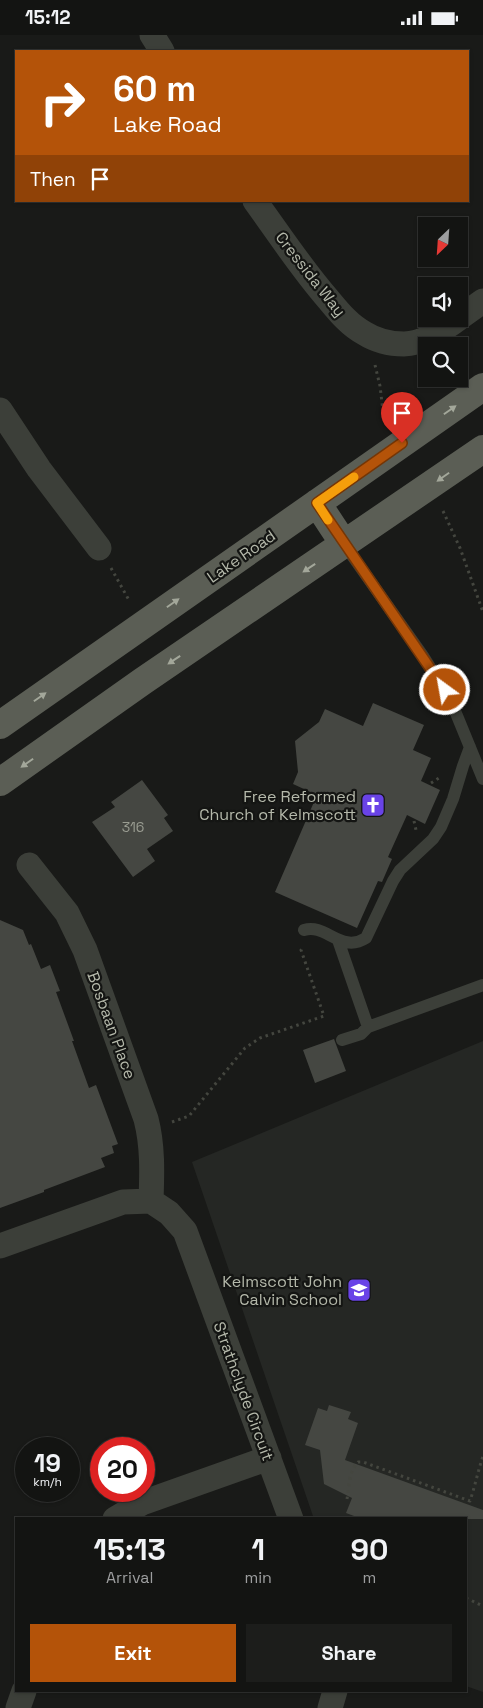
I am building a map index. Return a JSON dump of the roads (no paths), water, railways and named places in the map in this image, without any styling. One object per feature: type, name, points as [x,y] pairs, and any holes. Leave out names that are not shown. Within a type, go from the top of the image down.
[{"type":"main road","name":"Lake Road","points":[[0,725],[483,387]]},
{"type":"main road","points":[[0,782],[135,687],[483,449]]},
{"type":"main road","points":[[317,503],[344,545]]},
{"type":"street","points":[[152,35],[161,50]]},
{"type":"street","name":"Cressida Way","points":[[256,202],[313,282],[338,310],[362,332],[391,343],[405,344],[419,342],[445,327]]},
{"type":"street","name":"Cressida Way","points":[[468,312],[483,301]]},
{"type":"street","points":[[0,410],[39,469],[99,548]]},
{"type":"street","name":"Bosbaan Place","points":[[29,865],[67,913],[85,950],[143,1109],[151,1140],[151,1201]]},
{"type":"street","points":[[0,1247],[123,1202],[151,1201]]},
{"type":"street","name":"Strathclyde Circuit","points":[[151,1201],[170,1213],[185,1231],[290,1517]]},
{"type":"street","points":[[118,1517],[142,1503],[269,1458]]},
{"type":"street","points":[[18,1708],[24,1692]]},
{"type":"street","points":[[330,1708],[335,1692]]},
{"type":"lane","points":[[344,545],[438,679],[451,701],[483,779]]},
{"type":"lane","points":[[304,931],[316,929],[338,940],[354,943],[366,938],[400,870],[433,839],[441,827],[453,799],[470,747]]},
{"type":"lane","points":[[338,940],[368,1027]]},
{"type":"lane","points":[[342,1041],[361,1034],[368,1027],[483,985]]},
{"type":"place","name":"Free Reformed Church of Kelmscott","points":[[373,805]]},
{"type":"place","name":"Kelmscott John Calvin School","points":[[359,1290]]}]
